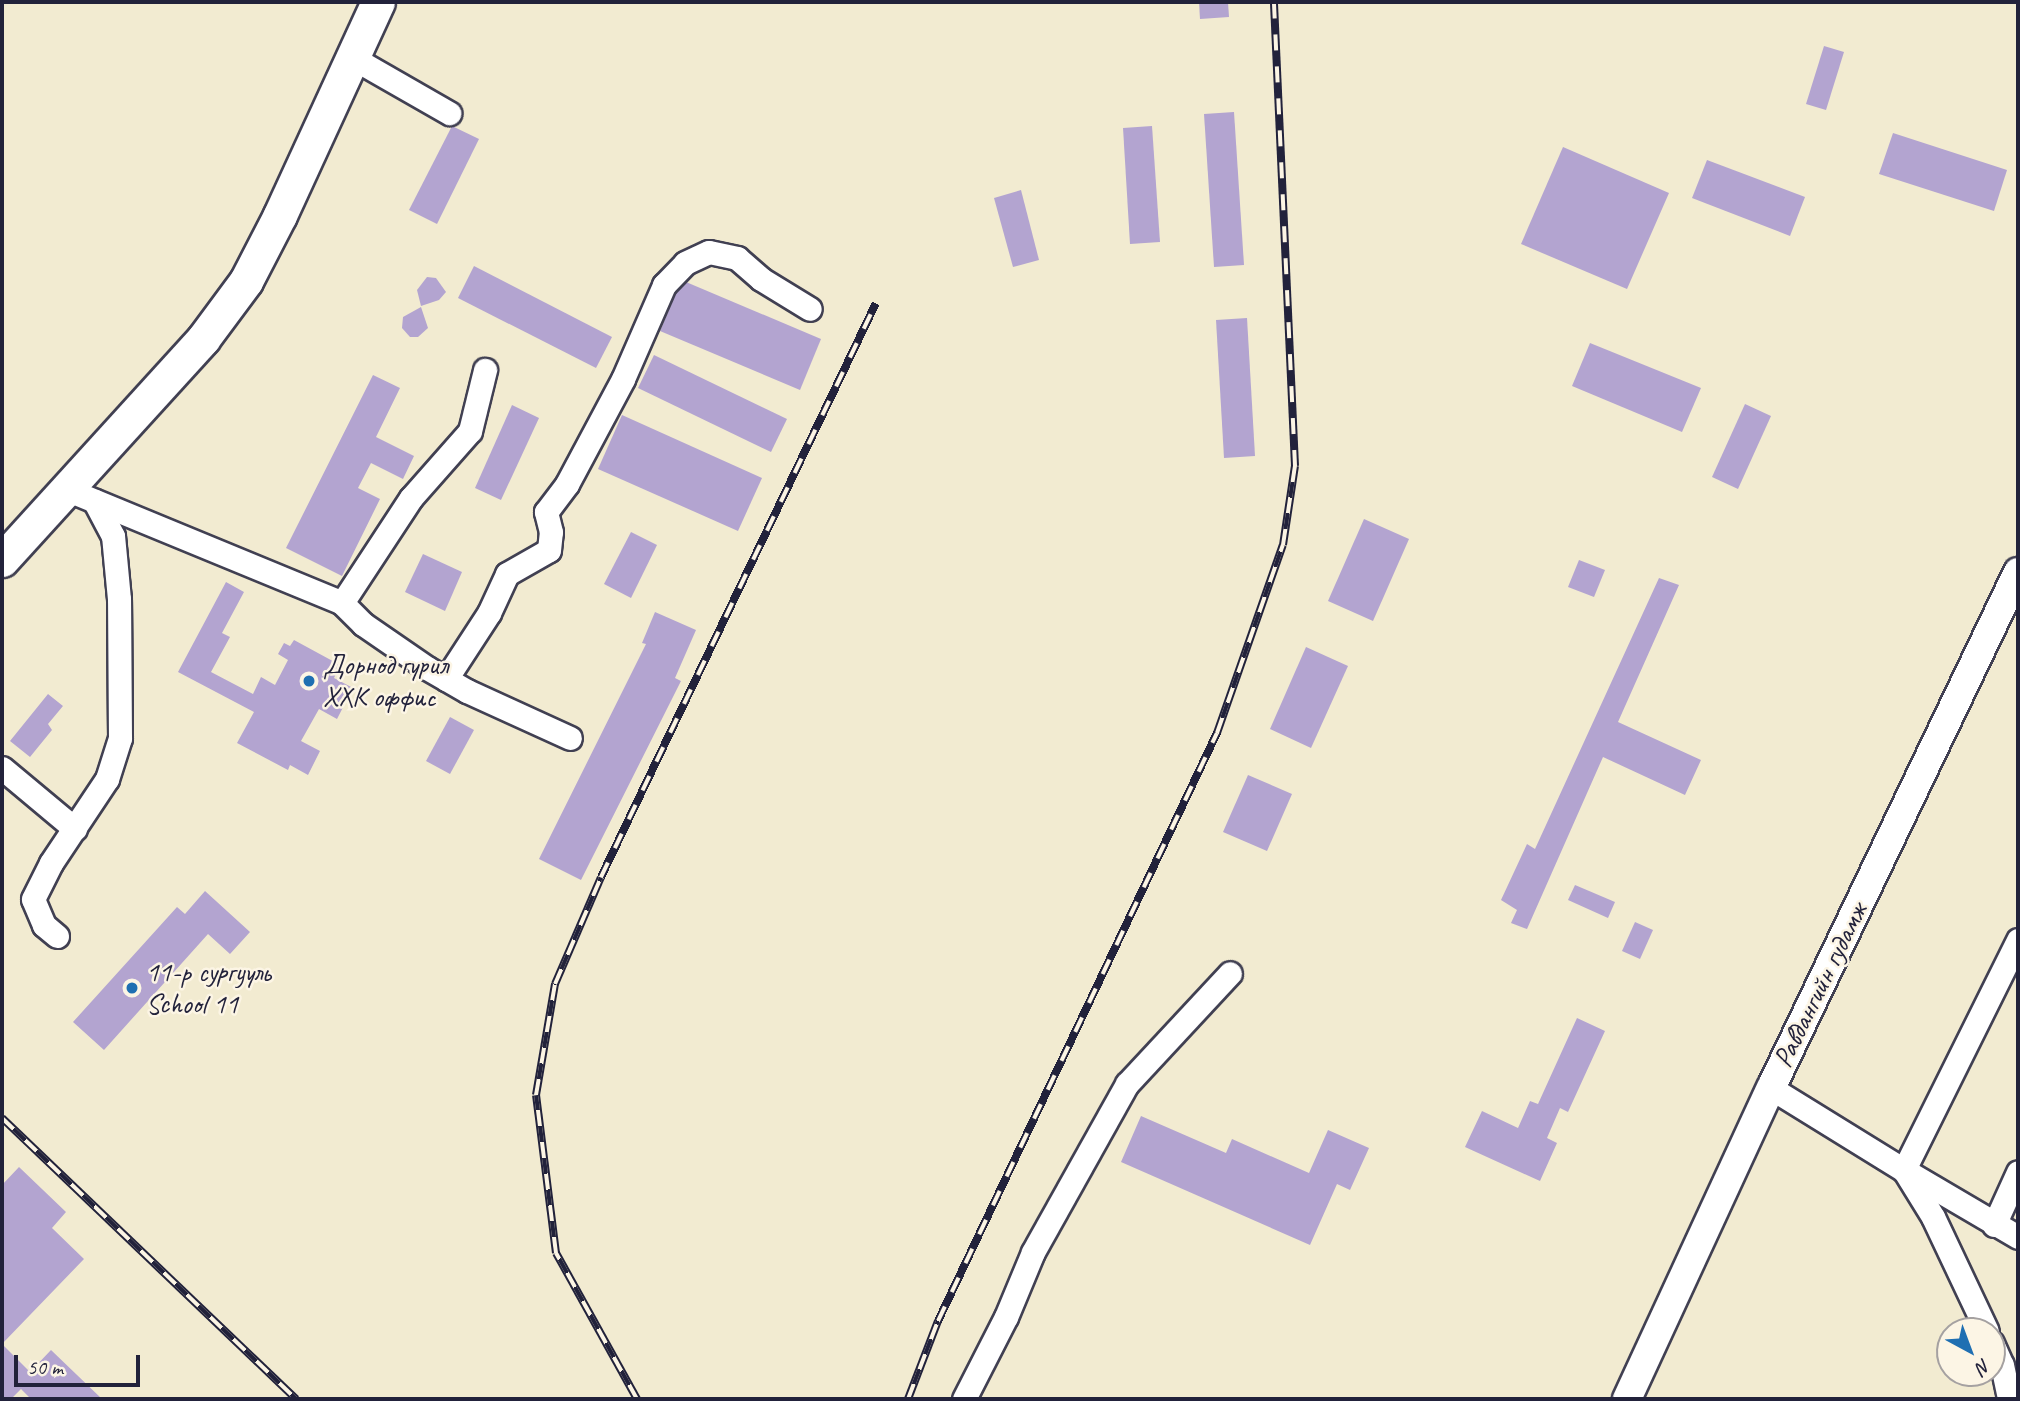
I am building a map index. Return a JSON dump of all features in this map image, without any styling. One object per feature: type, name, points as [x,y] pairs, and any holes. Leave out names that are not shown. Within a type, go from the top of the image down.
[{"type":"highway","points":[[2,560],[80,495],[246,281],[281,215],[378,2]]},
{"type":"main road","name":"Равдангийн гудамж","points":[[1627,1399],[1771,1088],[2018,572]]},
{"type":"street","points":[[353,58],[449,114]]},
{"type":"street","points":[[446,679],[489,613],[507,573],[549,550],[551,532],[546,512],[568,484],[623,379],[664,285],[685,263],[709,252],[737,258],[761,279],[810,309]]},
{"type":"street","points":[[342,603],[400,514],[470,431],[485,370]]},
{"type":"street","points":[[80,495],[342,603],[363,624],[446,679],[570,738]]},
{"type":"street","points":[[57,936],[44,925],[33,899],[51,863],[107,779],[120,738],[119,599],[113,536],[80,495]]},
{"type":"street","points":[[2,768],[75,829]]},
{"type":"street","points":[[1904,1170],[2018,940]]},
{"type":"street","points":[[964,1399],[1006,1317],[1033,1252],[1127,1084],[1230,972]]},
{"type":"street","points":[[1771,1088],[1994,1225],[2018,1237]]},
{"type":"street","points":[[1904,1170],[1934,1217],[1980,1317]]},
{"type":"street","points":[[1994,1225],[2018,1172]]},
{"type":"building","points":[[1199,2],[1228,2],[1229,17],[1200,19]]},
{"type":"building","points":[[1824,46],[1844,52],[1826,110],[1806,104]]},
{"type":"building","points":[[1234,112],[1244,265],[1214,267],[1204,114]]},
{"type":"building","points":[[452,126],[479,139],[437,224],[409,210]]},
{"type":"building","points":[[1152,126],[1160,242],[1130,244],[1123,128]]},
{"type":"building","points":[[1893,133],[2007,170],[1994,211],[1879,174]]},
{"type":"building","points":[[1563,147],[1669,193],[1627,289],[1521,244]]},
{"type":"building","points":[[1707,160],[1805,197],[1790,236],[1692,198]]},
{"type":"building","points":[[1021,190],[1039,260],[1013,267],[994,198]]},
{"type":"building","points":[[474,266],[612,337],[596,368],[458,298]]},
{"type":"building","points":[[427,277],[436,278],[446,292],[439,300],[421,306],[417,290]]},
{"type":"building","points":[[686,282],[821,339],[800,390],[660,331],[676,293]]},
{"type":"building","points":[[421,307],[428,328],[418,337],[410,337],[402,328],[403,317]]},
{"type":"building","points":[[1247,318],[1255,456],[1224,458],[1216,320]]},
{"type":"building","points":[[1590,343],[1701,388],[1682,432],[1572,386]]},
{"type":"building","points":[[654,355],[787,419],[771,452],[638,388]]},
{"type":"building","points":[[373,375],[400,388],[376,437],[414,456],[403,479],[371,463],[358,488],[380,499],[342,576],[286,548]]},
{"type":"building","points":[[1745,404],[1771,416],[1738,489],[1712,477]]},
{"type":"building","points":[[512,405],[539,418],[501,500],[475,488]]},
{"type":"building","points":[[622,415],[762,478],[738,531],[598,469]]},
{"type":"building","points":[[1364,519],[1409,539],[1373,621],[1328,601]]},
{"type":"building","points":[[631,532],[657,545],[631,598],[604,584]]},
{"type":"building","points":[[423,554],[462,572],[445,611],[405,592]]},
{"type":"building","points":[[1579,560],[1605,570],[1594,597],[1568,587]]},
{"type":"building","points":[[1659,578],[1679,585],[1618,722],[1701,760],[1685,795],[1603,757],[1527,929],[1511,923],[1517,910],[1501,900],[1527,844],[1535,849]]},
{"type":"building","name":"Дорнод гурил ХХК оффис","points":[[226,582],[244,592],[222,633],[230,637],[211,672],[253,694],[261,677],[275,685],[288,660],[278,654],[284,643],[290,646],[294,640],[340,665],[334,678],[353,688],[337,719],[319,709],[301,741],[320,751],[308,775],[290,765],[288,770],[237,743],[254,712],[178,672]]},
{"type":"building","points":[[655,612],[696,630],[675,678],[681,681],[581,880],[539,859],[646,644],[642,643]]},
{"type":"building","points":[[1306,647],[1348,666],[1311,748],[1270,729]]},
{"type":"building","points":[[48,694],[63,706],[48,724],[52,730],[30,757],[10,741]]},
{"type":"building","points":[[450,717],[474,730],[450,774],[426,761]]},
{"type":"building","points":[[1248,775],[1292,794],[1267,851],[1223,832]]},
{"type":"building","points":[[1575,885],[1615,902],[1608,918],[1568,900]]},
{"type":"building","name":"11-р сургууль School 11","points":[[205,891],[250,932],[230,954],[208,934],[104,1050],[73,1022],[177,907],[185,914]]},
{"type":"building","points":[[1635,922],[1653,930],[1640,959],[1622,951]]},
{"type":"building","points":[[1577,1018],[1605,1031],[1568,1112],[1560,1108],[1547,1138],[1557,1143],[1540,1181],[1465,1147],[1482,1111],[1518,1128],[1530,1101],[1538,1104]]},
{"type":"building","points":[[1141,1116],[1226,1153],[1232,1139],[1309,1173],[1328,1130],[1369,1148],[1350,1190],[1337,1184],[1310,1245],[1121,1162]]},
{"type":"building","points":[[19,1167],[66,1212],[52,1228],[84,1259],[2,1344],[2,1185]]},
{"type":"building","points":[[2,1344],[30,1372],[51,1350],[102,1399],[31,1399],[21,1389],[11,1399],[2,1399]]},
{"type":"railway","points":[[908,1399],[938,1321],[1217,733],[1283,545],[1295,466],[1274,2]]},
{"type":"railway","points":[[637,1399],[556,1253],[536,1095],[555,984],[601,877],[876,303]]},
{"type":"railway","points":[[2,1118],[296,1399]]},
{"type":"place","name":"Дорнод гурил ХХК оффис","points":[[309,681]]},
{"type":"place","name":"11-р сургууль School 11","points":[[132,988]]}]
